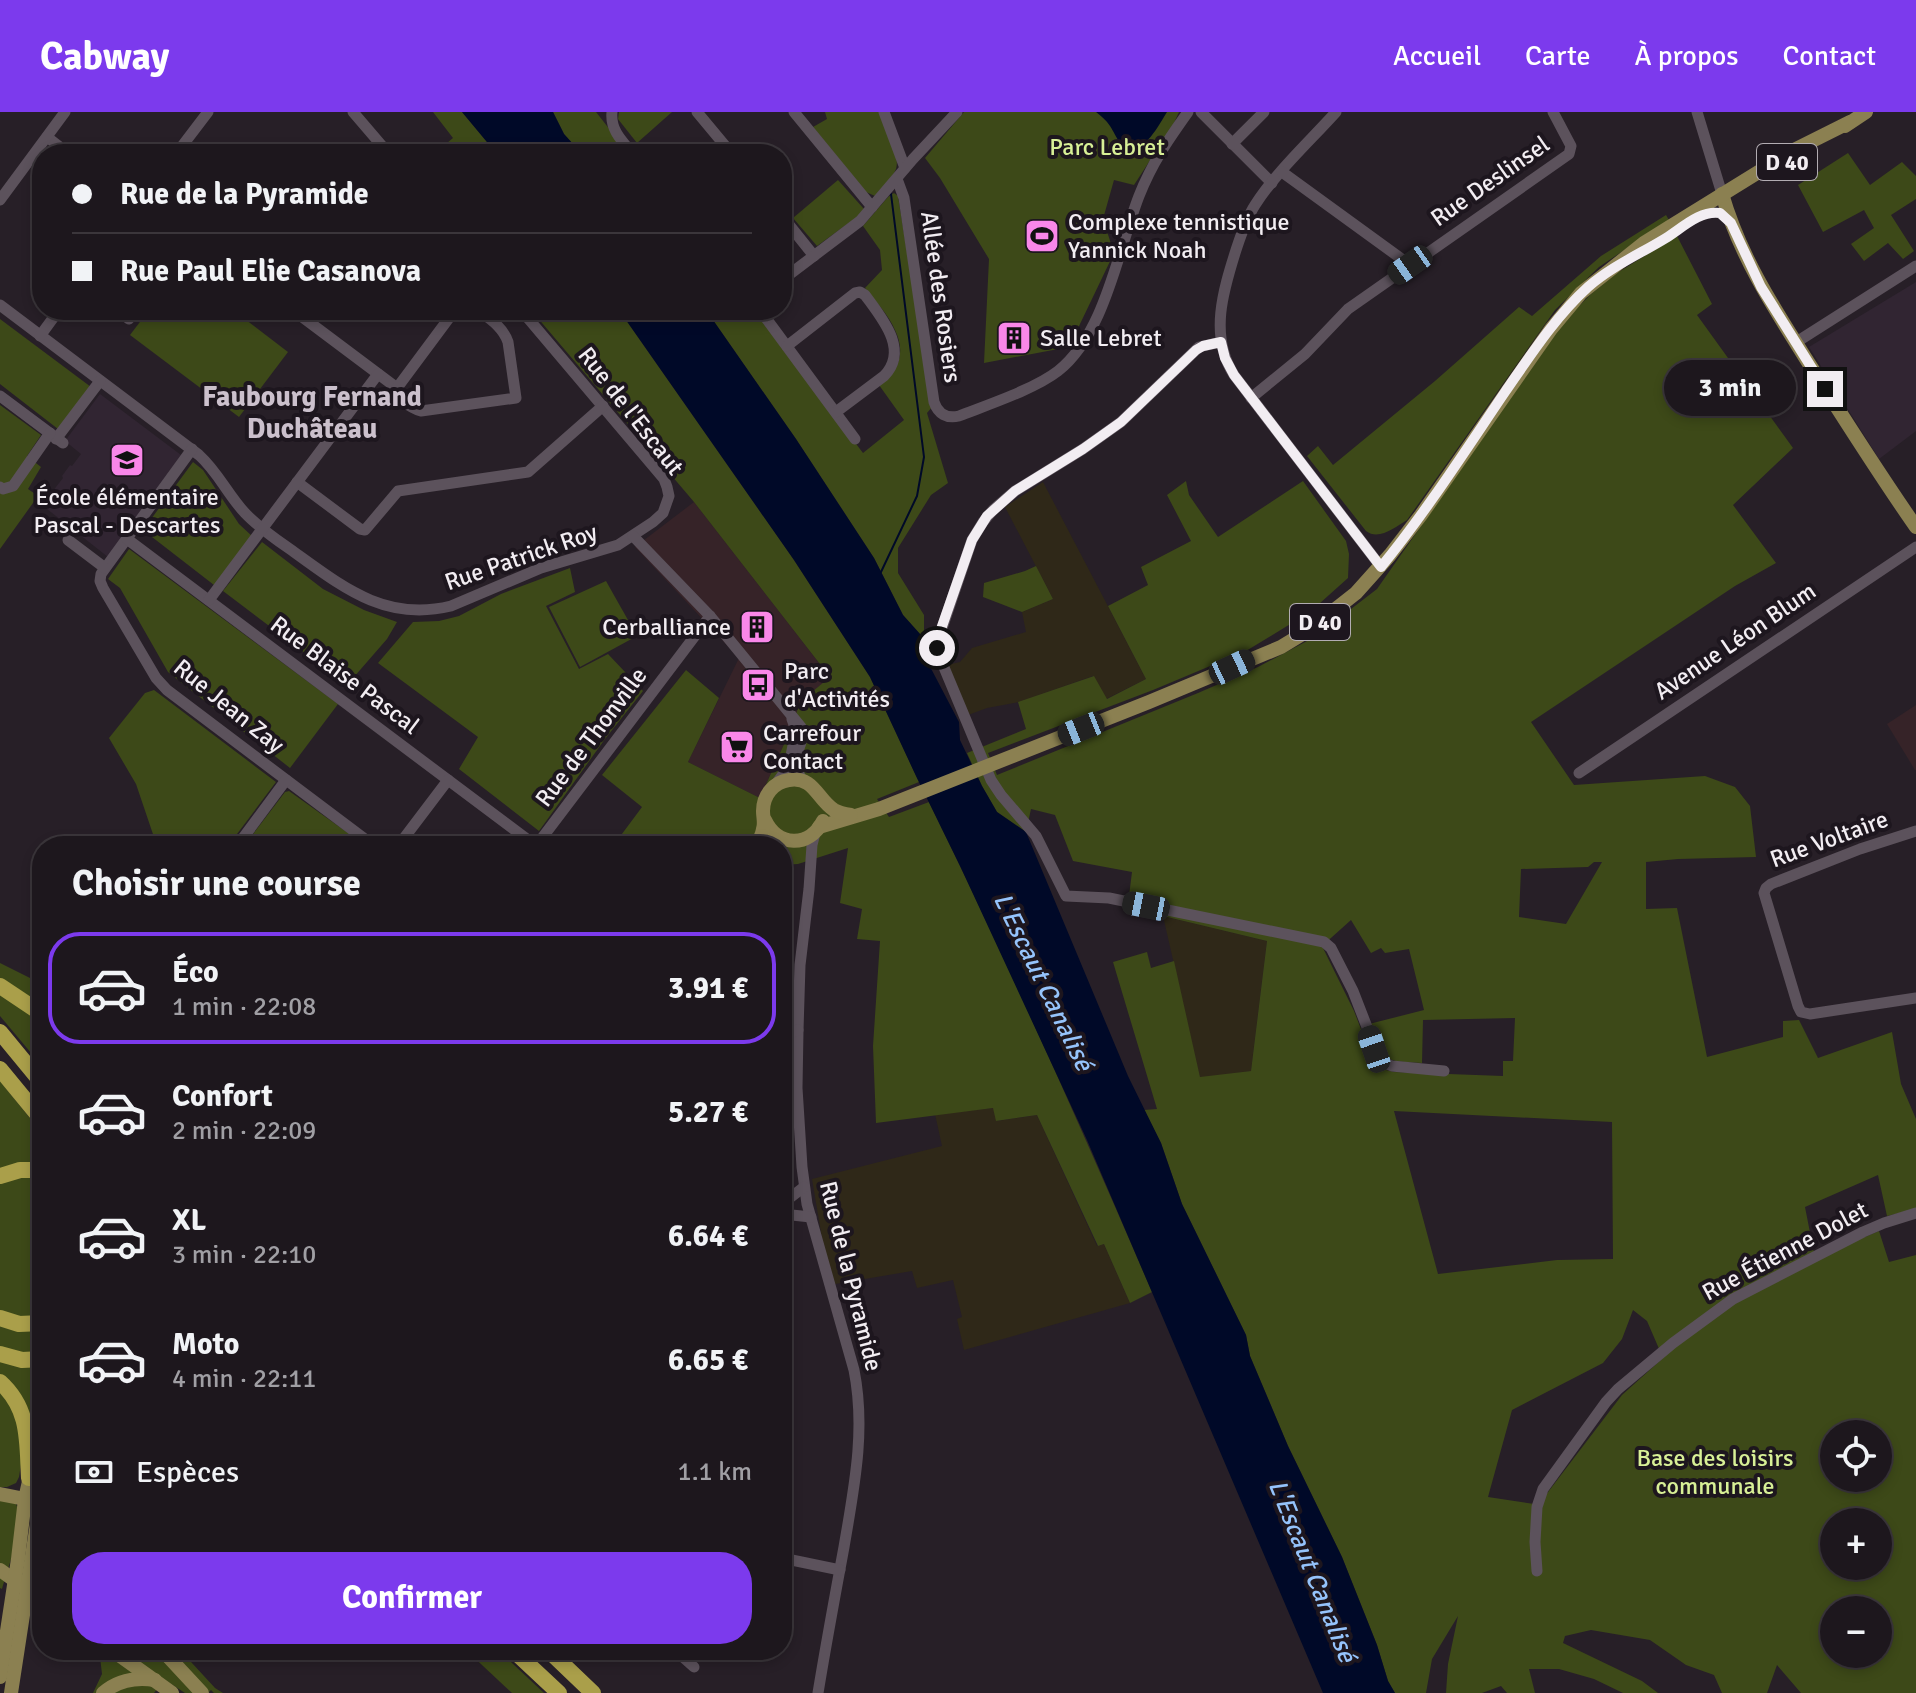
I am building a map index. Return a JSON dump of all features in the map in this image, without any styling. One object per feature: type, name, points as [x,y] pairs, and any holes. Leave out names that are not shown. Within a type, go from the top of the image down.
[{"type":"highway","points":[[0,986],[32,1007]]},
{"type":"highway","points":[[0,1032],[32,1071]]},
{"type":"highway","points":[[0,1069],[32,1108]]},
{"type":"highway","points":[[0,1176],[32,1170]]},
{"type":"highway","points":[[0,1318],[32,1324]]},
{"type":"highway","points":[[0,1354],[32,1360]]},
{"type":"highway","points":[[0,1382],[17,1402],[24,1418],[29,1478]]},
{"type":"highway","points":[[524,1660],[559,1693]]},
{"type":"highway","points":[[558,1660],[593,1693]]},
{"type":"main road","name":"D 40","points":[[817,830],[899,801],[1170,694],[1281,647],[1309,630],[1345,603],[1415,524],[1557,320],[1581,293],[1650,239],[1723,198],[1802,146],[1866,112]]},
{"type":"main road","name":"D 40","points":[[1616,266],[1705,213],[1723,198]]},
{"type":"main road","points":[[1723,198],[1731,223],[1761,287],[1880,476],[1916,527]]},
{"type":"main road","points":[[1705,213],[1720,213],[1731,223]]},
{"type":"main road","points":[[779,836],[771,831],[763,807],[775,785],[791,779],[813,786],[836,811],[856,816]]},
{"type":"main road","points":[[792,840],[802,840],[817,830],[824,813],[822,799]]},
{"type":"main road","points":[[761,836],[765,820]]},
{"type":"main road","points":[[11,1693],[16,1620],[25,1560],[25,1499],[32,1466]]},
{"type":"main road","points":[[0,1494],[25,1499],[32,1511]]},
{"type":"main road","points":[[25,1560],[32,1549]]},
{"type":"main road","points":[[0,1570],[32,1593]]},
{"type":"main road","points":[[0,1677],[16,1620]]},
{"type":"main road","points":[[126,1660],[172,1693]]},
{"type":"main road","points":[[171,1660],[202,1693]]},
{"type":"main road","points":[[103,1693],[124,1681],[155,1681]]},
{"type":"street","points":[[42,144],[65,112]]},
{"type":"street","points":[[184,144],[208,112]]},
{"type":"street","points":[[353,112],[380,144]]},
{"type":"street","points":[[697,112],[724,144]]},
{"type":"street","points":[[794,112],[872,207]]},
{"type":"street","points":[[884,112],[905,168]]},
{"type":"street","points":[[792,272],[856,224],[957,112]]},
{"type":"street","name":"Allée des Rosiers","points":[[897,179],[903,194],[934,402],[938,411],[948,417],[964,415],[1038,384],[1059,371],[1076,354],[1090,331],[1117,267],[1151,167],[1188,112]]},
{"type":"street","points":[[1201,112],[1272,183]]},
{"type":"street","points":[[1232,144],[1264,112]]},
{"type":"street","points":[[1336,112],[1272,183],[1250,213],[1223,299],[1221,342],[1230,369],[1378,564]]},
{"type":"street","name":"Rue Deslinsel","points":[[1251,398],[1305,354],[1345,312],[1570,151],[1569,142],[1553,112]]},
{"type":"street","points":[[1697,112],[1723,198]]},
{"type":"street","points":[[611,115],[615,132],[625,144]]},
{"type":"street","points":[[47,137],[56,144]]},
{"type":"street","points":[[0,200],[32,157]]},
{"type":"street","points":[[1282,172],[1410,265]]},
{"type":"street","points":[[792,228],[814,256]]},
{"type":"street","points":[[1795,343],[1916,266]]},
{"type":"street","points":[[787,346],[855,293],[865,295],[890,331],[893,361],[887,373],[836,412]]},
{"type":"street","name":"Rue Patrick Roy","points":[[0,305],[192,449],[211,467],[245,513],[263,529],[353,593],[391,608],[415,611],[459,603],[541,568],[614,547],[633,536]]},
{"type":"street","points":[[40,336],[52,320]]},
{"type":"street","points":[[306,320],[397,388]]},
{"type":"street","points":[[448,320],[397,388],[399,397],[416,410],[516,398],[508,342],[505,334],[491,320]]},
{"type":"street","name":"Rue de l'Escaut","points":[[530,320],[664,479],[668,491],[663,513],[633,536]]},
{"type":"street","points":[[768,320],[855,439]]},
{"type":"street","points":[[1221,342],[1199,347],[1121,422],[1015,491],[987,516],[966,556],[938,640],[939,657],[990,763],[991,780],[1036,836],[1066,896],[1109,898],[1324,942],[1331,948],[1353,991],[1379,1058],[1392,1066],[1444,1071]]},
{"type":"street","points":[[209,600],[378,374]]},
{"type":"street","points":[[0,487],[13,486],[56,438],[100,381]]},
{"type":"street","points":[[0,396],[56,438]]},
{"type":"street","points":[[297,482],[365,530],[398,491],[530,471],[603,406]]},
{"type":"street","points":[[68,540],[105,568],[192,449]]},
{"type":"street","points":[[633,536],[710,616],[803,730],[795,759],[797,772],[803,781]]},
{"type":"street","name":"Rue Blaise Pascal","points":[[127,539],[523,836]]},
{"type":"street","name":"Avenue Léon Blum","points":[[1579,773],[1916,547]]},
{"type":"street","name":"Rue Jean Zay","points":[[105,568],[100,577],[103,588],[160,683],[286,780],[350,836]]},
{"type":"street","name":"Rue de Thonville","points":[[544,836],[710,616]]},
{"type":"street","points":[[775,785],[786,772],[796,730],[790,715]]},
{"type":"street","points":[[244,836],[286,780]]},
{"type":"street","points":[[406,836],[448,780]]},
{"type":"street","name":"Rue de la Pyramide","points":[[792,1051],[798,1030],[800,965],[812,842],[817,830]]},
{"type":"street","name":"Rue Voltaire","points":[[1916,831],[1771,884],[1766,888],[1764,897],[1801,1012],[1810,1014],[1916,998]]},
{"type":"street","points":[[792,843],[801,848],[810,867]]},
{"type":"street","points":[[792,1033],[798,1030]]},
{"type":"street","name":"Rue de la Pyramide","points":[[792,1067],[797,1088],[804,1187],[852,1362],[859,1404],[857,1471],[818,1693]]},
{"type":"street","points":[[792,1196],[804,1187]]},
{"type":"street","name":"Rue Étienne Dolet","points":[[1537,1571],[1537,1507],[1543,1489],[1618,1389],[1687,1331],[1740,1295],[1877,1225],[1916,1213]]},
{"type":"street","points":[[792,1215],[811,1217]]},
{"type":"street","points":[[792,1560],[840,1570]]},
{"type":"street","points":[[686,1660],[694,1667]]},
{"type":"shaded area","points":[[1916,282],[1916,431],[1879,459],[1809,347]]},
{"type":"shaded area","name":"École élémentaire Pascal - Descartes","points":[[100,394],[181,455],[108,557],[42,505],[81,454],[65,441]]},
{"type":"shaded area","points":[[1043,482],[1146,679],[1106,699],[1093,676],[1019,702],[968,715],[947,665],[960,662],[972,648],[1026,632],[1022,612],[1053,599],[1005,507]]},
{"type":"shaded area","points":[[694,502],[830,677],[793,724],[760,798],[688,762],[739,658],[635,547]]},
{"type":"shaded area","points":[[1916,705],[1916,770],[1915,770],[1887,724]]},
{"type":"shaded area","points":[[1163,916],[1267,941],[1251,1071],[1200,1078]]},
{"type":"shaded area","points":[[994,1108],[997,1121],[1037,1115],[1097,1246],[1104,1244],[1130,1303],[964,1350],[957,1319],[962,1317],[953,1280],[917,1288],[912,1271],[835,1284],[823,1244],[812,1179],[942,1146],[935,1114]]},
{"type":"green space","points":[[433,112],[462,112],[489,144],[446,144],[453,138]]},
{"type":"green space","points":[[553,112],[596,112],[621,144],[573,144]]},
{"type":"green space","points":[[619,112],[672,112],[637,143],[618,119]]},
{"type":"green space","points":[[825,112],[880,112],[897,163],[892,176],[875,196],[866,192],[813,127],[827,119]]},
{"type":"green space","name":"Complexe tennistique Yannick Noah","points":[[964,112],[1179,112],[1134,185],[1114,180],[1103,219],[1114,253],[1069,347],[984,363],[989,259],[925,158]]},
{"type":"green space","points":[[1848,153],[1870,185],[1902,162],[1916,176],[1916,199],[1891,215],[1914,251],[1903,259],[1888,243],[1864,261],[1851,244],[1874,228],[1864,210],[1823,232],[1798,185]]},
{"type":"green space","points":[[838,180],[864,209],[817,246],[793,218]]},
{"type":"green space","points":[[894,193],[898,196],[932,407],[927,413],[948,483],[931,495],[898,548],[898,573],[924,615],[924,647],[920,634],[903,615],[874,558],[713,320],[763,320],[863,453],[904,420],[879,385],[899,361],[898,338],[889,319],[865,288],[882,270],[880,250],[863,226]]},
{"type":"green space","points":[[1666,215],[1669,220],[1599,267],[1555,310],[1407,520],[1382,534],[1366,531],[1307,456],[1318,446],[1333,465],[1519,307],[1532,316],[1601,256]]},
{"type":"green space","name":"Base des loisirs communale","points":[[1677,236],[1712,304],[1697,315],[1793,448],[1733,505],[1776,563],[1735,586],[1531,722],[1574,785],[1705,776],[1735,787],[1750,806],[1756,857],[1646,862],[1646,909],[1677,908],[1707,1057],[1783,1037],[1783,1021],[1799,1020],[1818,1058],[1892,1032],[1901,1084],[1916,1119],[1916,1209],[1887,1216],[1878,1175],[1805,1207],[1815,1258],[1879,1231],[1889,1262],[1916,1255],[1916,1693],[1801,1693],[1777,1665],[1767,1693],[1722,1693],[1714,1675],[1686,1665],[1650,1640],[1591,1630],[1565,1636],[1563,1643],[1642,1681],[1658,1693],[1623,1693],[1594,1679],[1559,1669],[1529,1669],[1535,1693],[1507,1693],[1501,1686],[1482,1693],[1446,1693],[1448,1664],[1458,1616],[1432,1659],[1426,1693],[1395,1693],[1342,1557],[1288,1446],[1250,1356],[1246,1335],[1182,1204],[1161,1143],[1144,1110],[1157,1109],[1113,962],[1147,952],[1151,968],[1174,961],[1200,1077],[1251,1071],[1267,941],[1163,916],[1165,903],[1129,896],[1132,872],[1073,861],[1055,815],[1031,809],[1026,832],[997,812],[967,753],[1026,729],[1018,702],[1094,676],[1107,699],[1146,679],[1108,606],[1148,585],[1141,567],[1191,541],[1167,495],[1186,481],[1189,495],[1218,537],[1303,481],[1346,541],[1348,578],[1310,612],[1246,651],[988,753],[997,775],[1258,667],[1339,624],[1338,619],[1377,589],[1565,320],[1617,273]],"holes":[[[1594,862],[1602,862],[1566,924],[1519,917],[1521,869],[1588,867]],[[1351,920],[1371,953],[1381,948],[1385,953],[1409,949],[1424,1010],[1369,1024],[1385,1057],[1422,1063],[1423,1020],[1515,1018],[1513,1061],[1503,1061],[1503,1076],[1382,1069],[1373,1060],[1354,1011],[1322,946]],[[1394,1111],[1612,1122],[1613,1259],[1557,1260],[1438,1274]],[[1633,1310],[1647,1321],[1663,1358],[1622,1395],[1541,1505],[1488,1497],[1512,1410],[1603,1363],[1622,1339]]]},
{"type":"green space","points":[[0,319],[91,387],[58,429],[0,384]]},
{"type":"green space","points":[[141,320],[246,320],[288,352],[239,417],[130,335]]},
{"type":"green space","points":[[539,320],[626,320],[794,560],[870,677],[919,782],[877,799],[889,817],[929,802],[1044,1046],[1152,1292],[1130,1303],[1104,1244],[1098,1246],[1037,1115],[996,1121],[993,1108],[876,1123],[873,1046],[880,941],[857,939],[862,909],[840,903],[848,848],[792,864],[792,836],[620,836],[642,807],[602,775],[686,670],[719,698],[688,762],[760,798],[800,702],[830,677],[694,502]]},
{"type":"green space","points":[[0,405],[41,435],[27,456],[41,467],[28,489],[38,496],[0,549]]},
{"type":"green space","points":[[193,462],[203,470],[239,524],[253,537],[214,585],[143,530]]},
{"type":"green space","points":[[262,542],[323,589],[364,610],[397,622],[387,639],[347,685],[223,591]]},
{"type":"green space","points":[[129,549],[338,704],[290,768],[168,672],[120,588],[108,579]]},
{"type":"green space","points":[[1036,566],[1053,599],[1022,612],[983,597],[984,583]]},
{"type":"green space","points":[[570,568],[575,592],[546,606],[579,669],[608,654],[643,691],[539,831],[459,769],[478,737],[378,663],[413,622],[459,616],[501,594]]},
{"type":"green space","points":[[606,581],[637,636],[580,667],[549,607]]},
{"type":"green space","points":[[154,690],[276,782],[236,836],[154,836],[136,784],[109,738],[145,693]]},
{"type":"green space","points":[[289,791],[352,836],[252,836],[285,792]]},
{"type":"green space","points":[[0,963],[32,979],[32,1054],[0,1016]]},
{"type":"green space","points":[[0,1081],[32,1121],[32,1434],[16,1483],[0,1487]]},
{"type":"green space","points":[[0,1499],[16,1504],[18,1512],[15,1546],[2,1589],[0,1588]]},
{"type":"green space","points":[[100,1660],[189,1660],[223,1693],[211,1690],[208,1693],[185,1693],[165,1680],[154,1693],[93,1693],[102,1674]]},
{"type":"green space","points":[[477,1660],[509,1660],[544,1693],[512,1693]]},
{"type":"water","points":[[462,112],[553,112],[573,144],[489,144]]},
{"type":"water","points":[[1096,112],[1167,112],[1148,140],[1135,148],[1120,142]]},
{"type":"water","name":"L'Escaut Canalisé","points":[[626,320],[713,320],[796,439],[874,558],[903,615],[920,634],[925,657],[959,722],[960,740],[982,786],[997,812],[1026,832],[1128,1076],[1161,1143],[1182,1204],[1246,1335],[1250,1356],[1288,1446],[1342,1557],[1395,1693],[1323,1693],[1087,1140],[961,868],[870,677],[794,560]]},
{"type":"waterway","points":[[881,572],[917,496],[924,457],[891,194]]},
{"type":"place","name":"Complexe tennistique Yannick Noah","points":[[1042,236]]},
{"type":"place","name":"Salle Lebret","points":[[1014,338]]},
{"type":"place","name":"École élémentaire Pascal - Descartes","points":[[127,460]]},
{"type":"place","name":"Cerballiance","points":[[757,627]]},
{"type":"place","name":"Parc d'Activités","points":[[758,685]]},
{"type":"place","name":"Carrefour Contact","points":[[737,747]]},
{"type":"district","name":"Faubourg Fernand Duchâteau","points":[[312,413]]},
{"type":"route","points":[[937,648],[972,540],[987,516],[1015,491],[1121,422],[1199,347],[1221,342],[1234,375],[1381,567],[1415,524],[1520,370],[1569,307],[1588,287],[1616,266],[1705,213],[1720,213],[1731,223],[1761,287],[1825,389]]},
{"type":"park label","name":"Parc Lebret","points":[[1107,147]]}]
